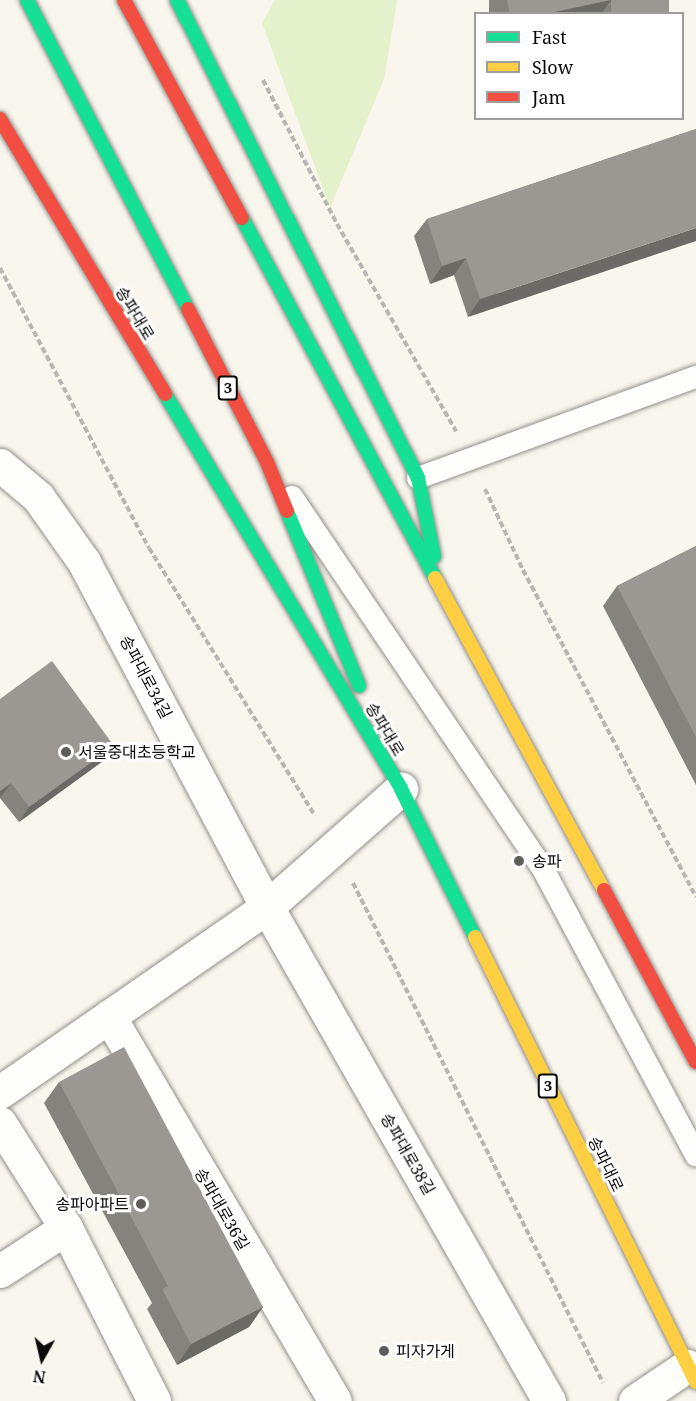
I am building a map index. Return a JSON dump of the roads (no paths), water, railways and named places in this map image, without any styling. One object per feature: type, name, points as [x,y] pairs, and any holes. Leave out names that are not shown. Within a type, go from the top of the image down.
[{"type":"main road","name":"3","points":[[27,0],[267,462],[401,789]]},
{"type":"main road","points":[[124,0],[696,1062]]},
{"type":"main road","points":[[177,0],[418,478],[441,590]]},
{"type":"main road","points":[[189,0],[202,50]]},
{"type":"main road","name":"송파대로","points":[[0,118],[401,789],[692,1374]]},
{"type":"street","name":"송파대로34길","points":[[0,465],[38,497],[84,561],[267,907]]},
{"type":"street","points":[[0,1092],[267,907],[401,789]]},
{"type":"street","name":"송파대로38길","points":[[267,907],[549,1401]]},
{"type":"street","name":"송파대로36길","points":[[109,1016],[335,1401]]},
{"type":"street","points":[[0,1124],[66,1228],[154,1401]]},
{"type":"street","points":[[0,1271],[66,1228]]},
{"type":"street","points":[[635,1401],[692,1374]]},
{"type":"lane","points":[[418,478],[470,457],[696,377]]},
{"type":"lane","points":[[267,462],[542,867],[696,1155]]},
{"type":"place","name":"서울중대초등학교","points":[[66,752]]},
{"type":"place","name":"송파","points":[[519,861]]},
{"type":"place","name":"송파아파트","points":[[141,1204]]},
{"type":"place","name":"피자가게","points":[[384,1351]]}]
